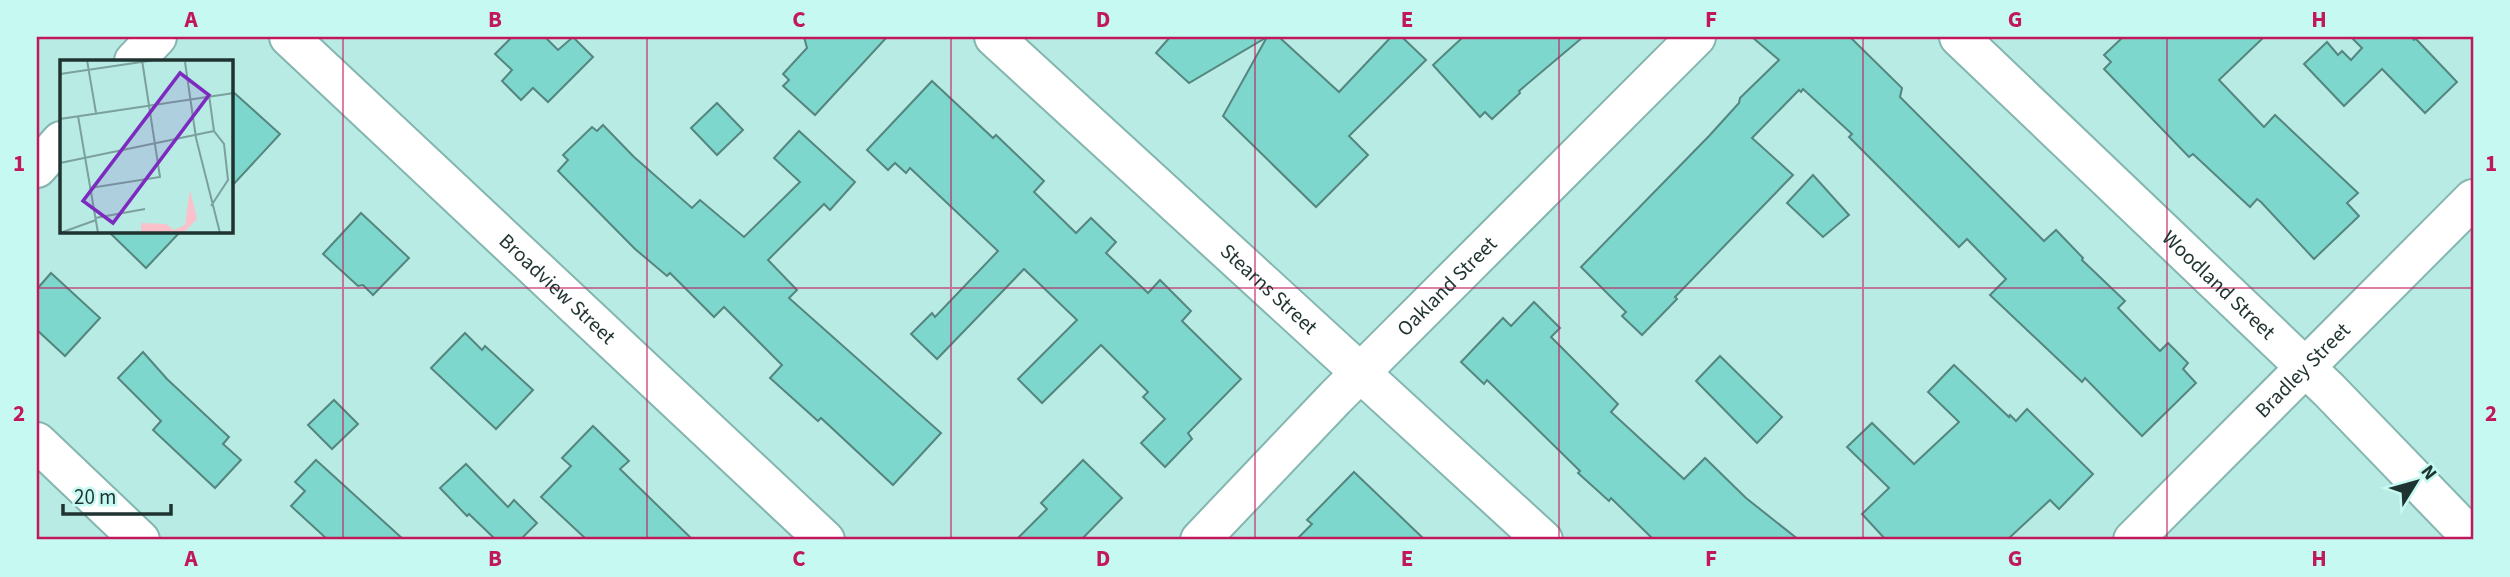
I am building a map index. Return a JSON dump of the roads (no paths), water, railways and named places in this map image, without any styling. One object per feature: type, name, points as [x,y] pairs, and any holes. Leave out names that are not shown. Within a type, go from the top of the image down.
[{"type":"street","points":[[135,60],[156,37]]},
{"type":"street","name":"Broadview Street","points":[[289,37],[825,540]]},
{"type":"street","name":"Stearns Street","points":[[994,37],[1543,540]]},
{"type":"street","name":"Oakland Street","points":[[1200,540],[1360,373],[1696,37]]},
{"type":"street","name":"Woodland Street","points":[[1959,37],[2305,366],[2473,539]]},
{"type":"street","points":[[37,168],[60,142]]},
{"type":"street","name":"Bradley Street","points":[[2133,540],[2473,200]]},
{"type":"street","points":[[37,442],[140,540]]}]
